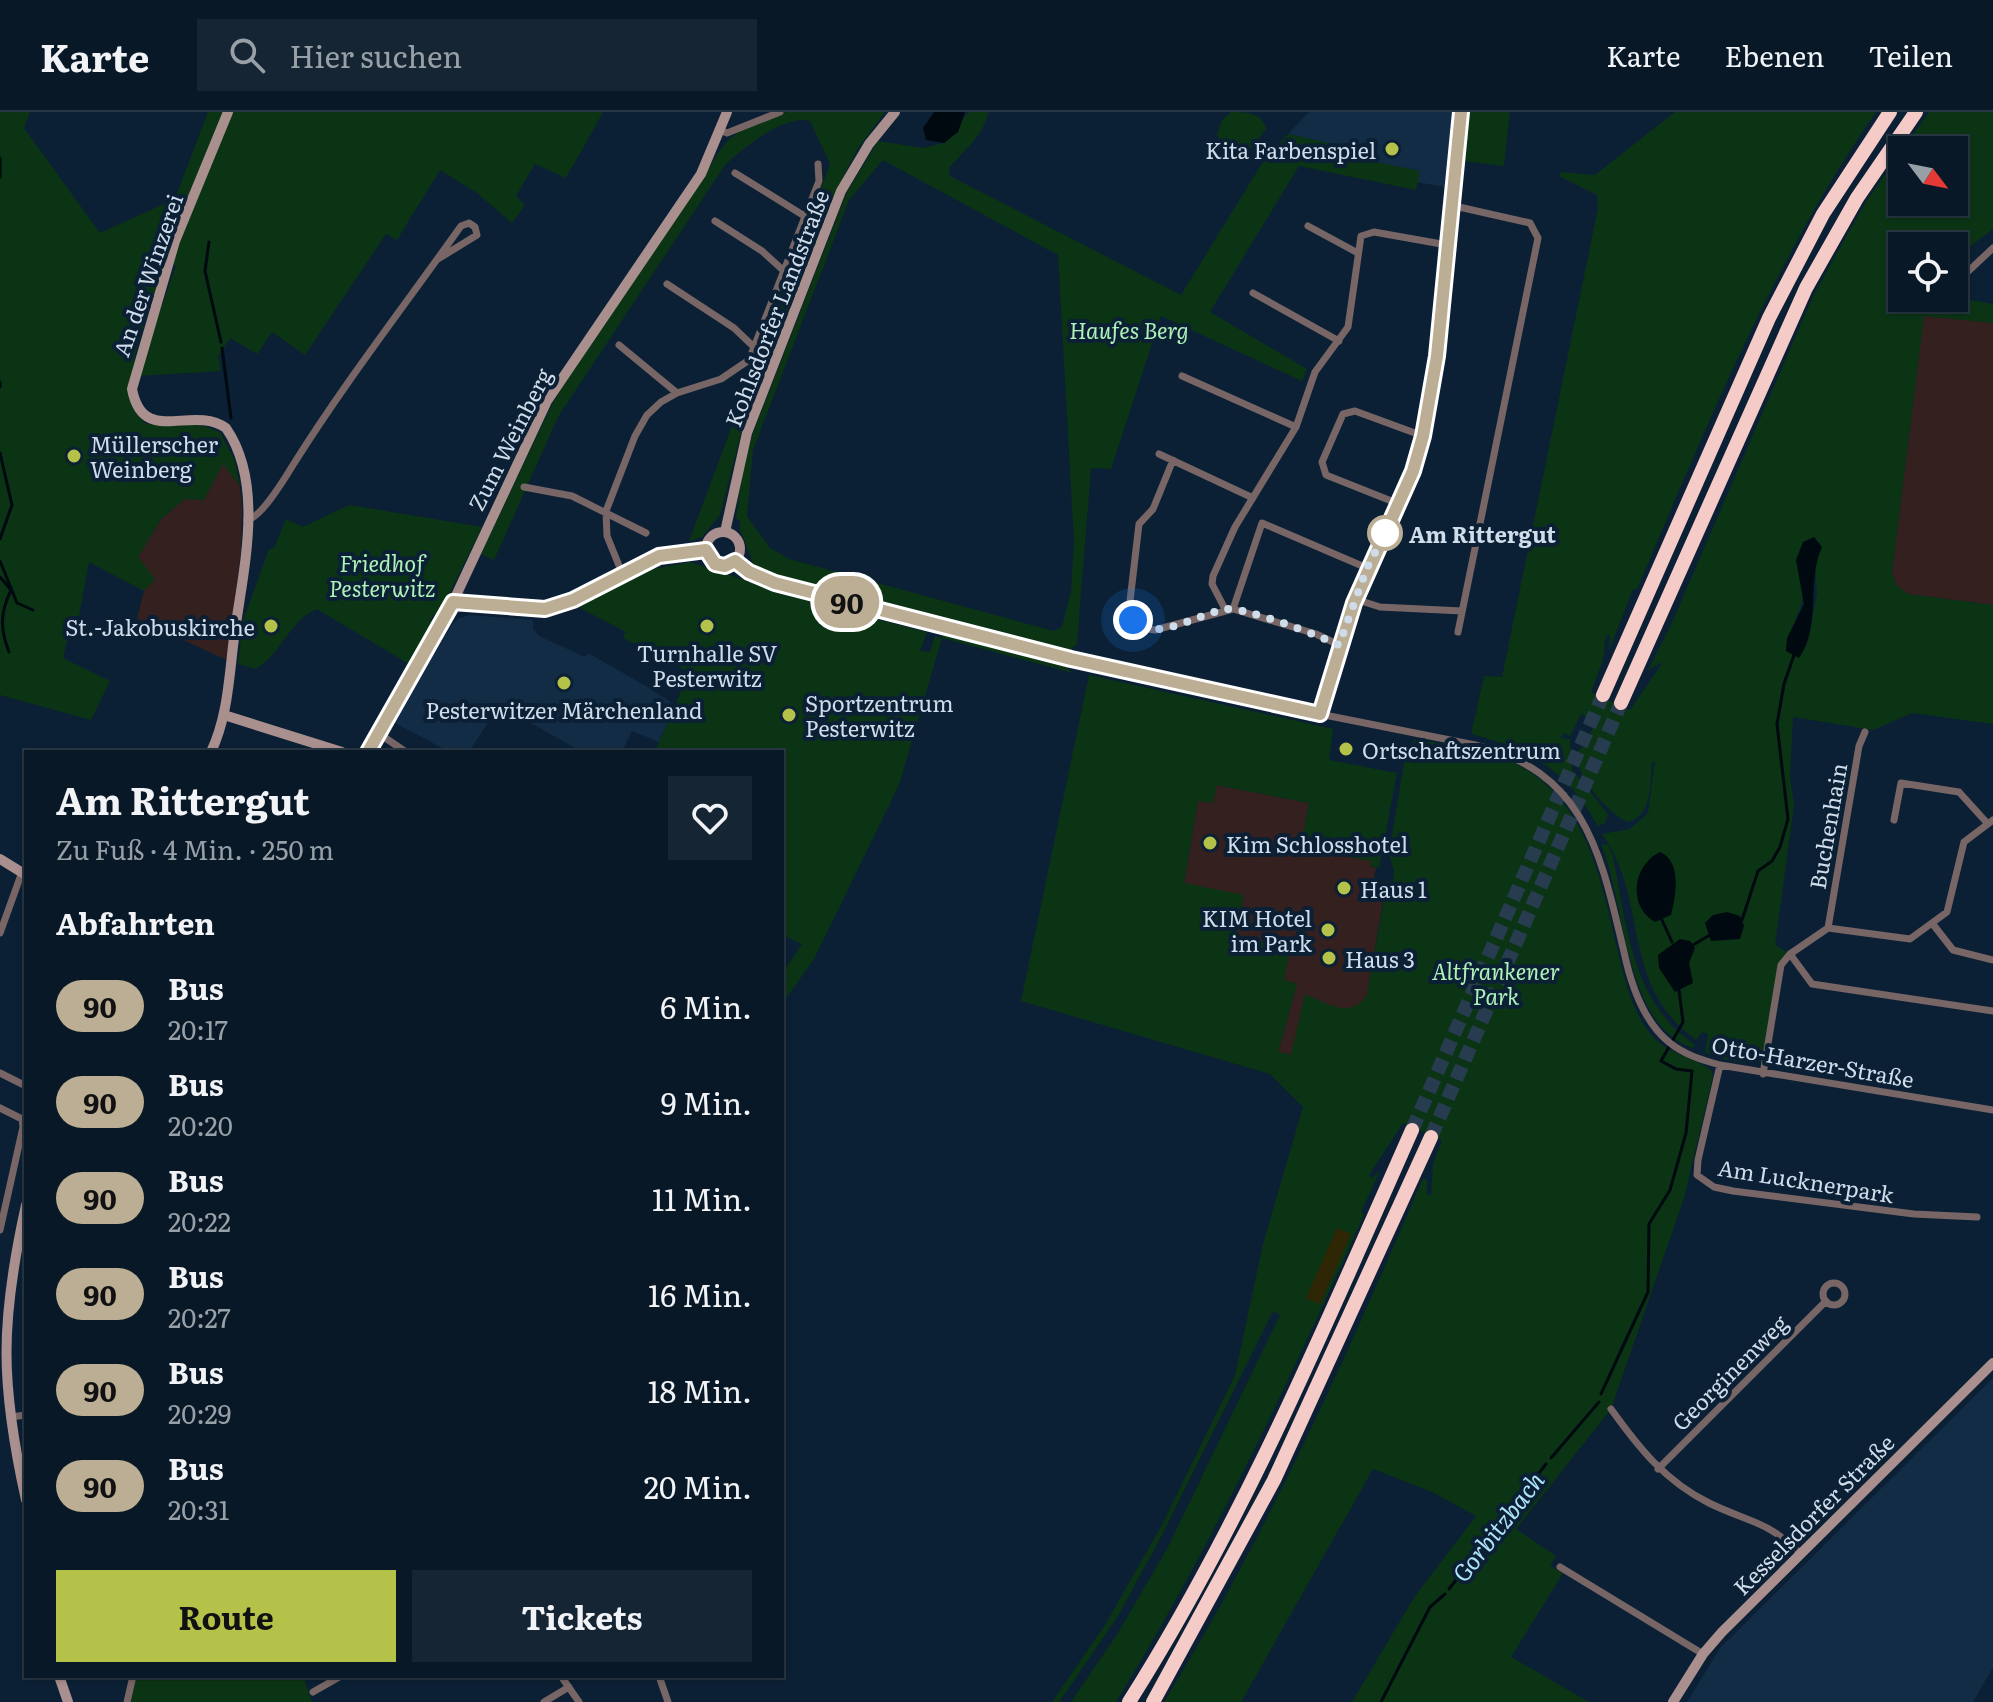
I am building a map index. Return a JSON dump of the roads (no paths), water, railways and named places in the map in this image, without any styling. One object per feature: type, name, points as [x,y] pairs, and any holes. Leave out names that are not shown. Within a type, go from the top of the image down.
[{"type":"highway","points":[[1603,695],[1792,271],[1840,187],[1890,112]]},
{"type":"highway","points":[[1621,703],[1806,288],[1857,198],[1916,112]]},
{"type":"highway","points":[[1129,1702],[1191,1595],[1259,1465],[1412,1130]]},
{"type":"highway","points":[[1153,1702],[1274,1480],[1431,1137]]},
{"type":"street","name":"An der Winzerei","points":[[212,750],[224,715],[247,520],[243,467],[226,428],[207,419],[156,421],[139,409],[132,389],[175,241],[228,112]]},
{"type":"street","name":"Zum Weinberg","points":[[369,750],[453,602],[547,401],[701,174],[727,112]]},
{"type":"street","points":[[720,130],[727,133],[780,112]]},
{"type":"street","name":"Kohlsdorfer Landstraße","points":[[725,532],[747,433],[841,191],[869,144],[895,112]]},
{"type":"street","points":[[1320,714],[1355,599],[1399,504],[1423,436],[1437,356],[1461,112]]},
{"type":"street","points":[[622,573],[607,536],[606,511],[635,436],[647,415],[677,393],[736,372],[755,348],[819,181],[818,164]]},
{"type":"street","points":[[735,173],[806,217]]},
{"type":"street","points":[[1450,205],[1530,223],[1538,238],[1458,632]]},
{"type":"street","points":[[715,221],[762,251],[785,272]]},
{"type":"street","points":[[247,520],[258,513],[287,474],[351,377],[461,226],[469,223],[475,227],[477,235],[471,242],[438,259]]},
{"type":"street","points":[[1308,226],[1356,252]]},
{"type":"street","points":[[1229,609],[1212,584],[1213,576],[1253,498],[1296,427],[1315,372],[1348,327],[1356,252],[1361,236],[1374,232],[1447,245]]},
{"type":"street","points":[[1968,271],[1993,248]]},
{"type":"street","points":[[667,284],[734,328],[755,348]]},
{"type":"street","points":[[1253,293],[1339,341]]},
{"type":"street","points":[[619,345],[677,393]]},
{"type":"street","points":[[1182,376],[1296,427]]},
{"type":"street","points":[[1399,504],[1326,475],[1322,462],[1343,414],[1355,411],[1423,436]]},
{"type":"street","points":[[1159,454],[1253,498]]},
{"type":"street","points":[[1173,460],[1153,509],[1139,524],[1130,601],[1133,620],[1141,628],[1155,630],[1229,609],[1316,634],[1339,645]]},
{"type":"street","points":[[524,487],[572,496],[646,533]]},
{"type":"street","points":[[1229,609],[1262,523],[1367,568]]},
{"type":"street","points":[[725,532],[738,540],[740,551],[735,561],[720,566],[710,560],[706,550],[711,537],[725,532]]},
{"type":"street","points":[[453,602],[545,609],[573,600],[659,556],[706,550]]},
{"type":"street","name":"Otto-Harzer-Straße","points":[[735,561],[759,578],[1071,659],[1488,748],[1545,777],[1577,809],[1596,846],[1630,976],[1645,1013],[1670,1043],[1695,1057],[1763,1074],[1993,1110]]},
{"type":"street","points":[[1355,599],[1380,607],[1462,611]]},
{"type":"street","points":[[224,715],[336,750]]},
{"type":"street","name":"Buchenhain","points":[[1828,928],[1859,746],[1865,732]]},
{"type":"street","points":[[378,733],[403,750]]},
{"type":"street","points":[[1763,1074],[1778,975],[1790,954],[1828,928],[1905,940],[1932,923],[1951,906],[1964,842],[1990,822],[1959,792],[1901,783],[1894,820]]},
{"type":"street","points":[[0,859],[24,873],[0,933]]},
{"type":"street","points":[[1932,923],[1953,950],[1993,960]]},
{"type":"street","points":[[1790,954],[1812,984],[1993,1011]]},
{"type":"street","name":"Am Lucknerpark","points":[[1720,1065],[1698,1160],[1697,1175],[1705,1182],[1733,1191],[1914,1214],[1977,1217]]},
{"type":"street","points":[[0,1073],[24,1085]]},
{"type":"street","points":[[0,1108],[22,1119],[23,1127],[0,1230]]},
{"type":"street","points":[[24,1214],[2,1319],[7,1417],[24,1491]]},
{"type":"street","name":"Georginenweg","points":[[1658,1469],[1826,1301]]},
{"type":"street","name":"Kesselsdorfer Straße","points":[[1673,1702],[1703,1654],[1993,1363]]},
{"type":"street","points":[[1611,1409],[1634,1443],[1658,1469],[1712,1504],[1759,1521],[1782,1535],[1801,1554]]},
{"type":"street","points":[[7,1417],[24,1415]]},
{"type":"street","points":[[1560,1567],[1703,1654]]},
{"type":"street","points":[[60,1678],[68,1702]]},
{"type":"street","points":[[127,1702],[133,1678]]},
{"type":"street","points":[[313,1692],[338,1678]]},
{"type":"street","points":[[562,1678],[579,1702]]},
{"type":"street","points":[[660,1678],[668,1702]]},
{"type":"street","points":[[544,1702],[569,1687]]},
{"type":"waterway","points":[[0,158],[0,177]]},
{"type":"waterway","points":[[209,242],[205,271],[221,342]]},
{"type":"waterway","points":[[222,348],[231,418]]},
{"type":"waterway","points":[[0,382],[0,387]]},
{"type":"waterway","points":[[0,453],[12,505],[0,539]]},
{"type":"waterway","points":[[0,561],[17,603],[33,610]]},
{"type":"waterway","points":[[0,577],[11,590],[2,621],[9,652]]},
{"type":"waterway","points":[[1742,920],[1758,871],[1772,861],[1780,847],[1788,819],[1777,724],[1784,684],[1795,652]]},
{"type":"waterway","points":[[1662,920],[1672,942]]},
{"type":"waterway","points":[[1693,945],[1710,935]]},
{"type":"waterway","name":"Gorbitzbach","points":[[1601,1394],[1648,1292],[1649,1224],[1670,1190],[1686,1133],[1692,1071],[1676,1069],[1661,1061],[1683,1022],[1679,990]]},
{"type":"waterway","name":"Gorbitzbach","points":[[1551,1458],[1599,1402]]},
{"type":"waterway","name":"Gorbitzbach","points":[[1449,1589],[1546,1464]]},
{"type":"waterway","name":"Gorbitzbach","points":[[1381,1702],[1430,1607],[1445,1594]]},
{"type":"tunnel","points":[[1412,1130],[1603,695]]},
{"type":"tunnel","points":[[1431,1137],[1621,703]]},
{"type":"place","name":"Kita Farbenspiel","points":[[1392,149]]},
{"type":"place","name":"Müllerscher Weinberg","points":[[74,456]]},
{"type":"place","name":"Am Rittergut","points":[[1385,533]]},
{"type":"place","name":"St.-Jakobuskirche","points":[[271,626]]},
{"type":"place","name":"Turnhalle SV Pesterwitz","points":[[707,626]]},
{"type":"place","name":"Pesterwitzer Märchenland","points":[[564,683]]},
{"type":"place","name":"Sportzentrum Pesterwitz","points":[[789,715]]},
{"type":"place","name":"Ortschaftszentrum","points":[[1346,749]]},
{"type":"place","name":"Kim Schlosshotel","points":[[1210,843]]},
{"type":"place","name":"Haus 1","points":[[1344,888]]},
{"type":"place","name":"KIM Hotel im Park","points":[[1328,930]]},
{"type":"place","name":"Haus 3","points":[[1329,958]]},
{"type":"park label","name":"Haufes Berg","points":[[1129,329]]},
{"type":"park label","name":"Friedhof Pesterwitz","points":[[382,574]]},
{"type":"park label","name":"Altfrankener Park","points":[[1496,982]]}]
